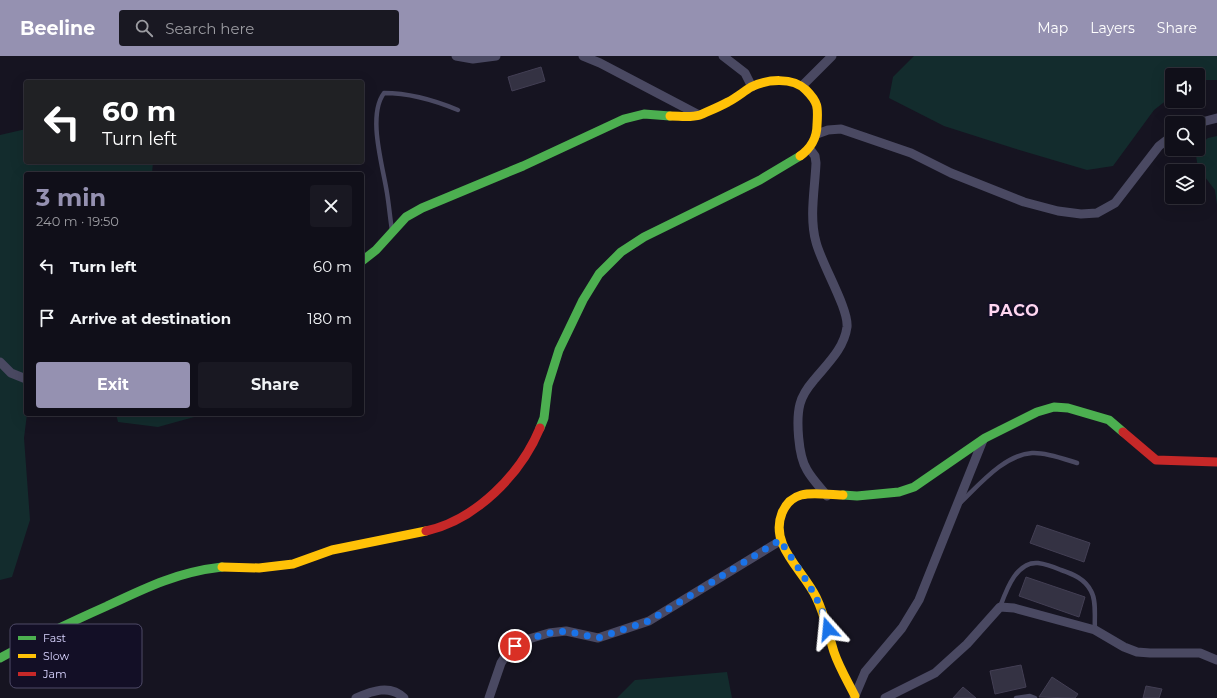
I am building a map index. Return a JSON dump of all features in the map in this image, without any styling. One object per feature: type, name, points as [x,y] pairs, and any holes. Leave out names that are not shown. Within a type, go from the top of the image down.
[{"type":"street","points":[[456,56],[473,60],[496,56]]},
{"type":"street","points":[[583,56],[600,63],[699,115]]},
{"type":"street","points":[[723,56],[746,73],[752,87]]},
{"type":"street","points":[[802,86],[832,56]]},
{"type":"street","points":[[67,624],[163,580],[204,569],[227,566],[259,568],[293,564],[332,550],[434,529],[455,520],[472,509],[503,486],[532,449],[544,418],[548,385],[559,350],[586,295],[599,274],[621,252],[644,238],[760,180],[802,155],[809,148],[817,134],[818,107],[815,99],[802,86],[787,82],[770,81],[752,87],[729,102],[699,115],[689,117],[644,114],[624,119],[522,166],[422,208],[406,217],[376,250],[364,259]]},
{"type":"street","points":[[1205,121],[1217,118]]},
{"type":"street","points":[[817,134],[828,130],[841,129],[911,153],[951,173],[1024,202],[1058,211],[1081,214],[1098,214],[1115,203],[1159,146],[1165,141]]},
{"type":"street","points":[[809,148],[816,163],[813,225],[816,242],[832,286],[846,314],[847,327],[842,342],[833,359],[806,391],[799,410],[800,454],[806,469],[827,496]]},
{"type":"street","points":[[0,362],[11,373],[24,379]]},
{"type":"street","points":[[854,697],[834,653],[825,617],[815,595],[780,540],[778,523],[786,503],[793,497],[802,494],[857,496],[899,492],[914,488],[955,458],[970,450],[984,438],[1037,412],[1054,407],[1068,408],[1109,420],[1140,444],[1156,460],[1217,462]]},
{"type":"street","points":[[854,697],[865,672],[902,628],[919,600],[984,438]]},
{"type":"street","points":[[489,698],[501,663],[508,652],[522,641],[549,633],[566,631],[598,638],[649,621],[780,540]]},
{"type":"street","points":[[885,698],[935,672],[967,644],[1000,607],[1014,608],[1095,630],[1124,647],[1137,652],[1200,652],[1217,660]]},
{"type":"street","points":[[0,658],[10,653]]},
{"type":"street","points":[[356,698],[382,689],[393,690],[404,698]]},
{"type":"lane","points":[[392,232],[388,196],[377,132],[377,107],[380,99],[384,93],[398,93],[438,102],[458,110]]},
{"type":"lane","points":[[958,505],[990,475],[1015,456],[1033,452],[1077,463]]},
{"type":"lane","points":[[1000,607],[1010,584],[1018,572],[1036,563],[1050,566],[1074,575],[1091,591],[1094,602],[1095,630]]},
{"type":"lane","points":[[1016,698],[1030,696],[1035,698]]},
{"type":"green space","points":[[914,56],[1217,56],[1217,80],[1205,80],[1205,68],[1165,68],[1165,101],[1154,110],[1113,166],[1087,170],[944,126],[889,98],[893,77]]},
{"type":"green space","points":[[24,129],[24,164],[153,164],[152,172],[24,172],[24,416],[27,416],[24,438],[30,520],[12,577],[0,580],[0,135]]},
{"type":"green space","points":[[1217,136],[1217,205],[1215,190],[1205,177],[1205,164],[1197,164],[1196,156],[1205,156],[1205,140],[1208,138]]},
{"type":"green space","points":[[116,416],[198,416],[158,427],[118,422]]},
{"type":"green space","points":[[727,672],[732,698],[617,698],[635,680]]},
{"type":"building","points":[[541,67],[545,81],[512,91],[508,77]]},
{"type":"building","points":[[1037,525],[1090,543],[1084,562],[1030,543]]},
{"type":"building","points":[[1026,577],[1085,597],[1079,617],[1019,596]]},
{"type":"building","points":[[1021,665],[1026,687],[995,694],[990,671]]},
{"type":"building","points":[[1052,677],[1078,694],[1075,698],[1039,697]]},
{"type":"building","points":[[1146,686],[1162,689],[1159,698],[1143,698]]},
{"type":"building","points":[[963,687],[976,698],[953,698]]},
{"type":"traffic: fast","points":[[364,259],[376,250],[406,217],[422,208],[523,166],[624,119],[644,114],[670,116]]},
{"type":"traffic: fast","points":[[540,428],[544,418],[548,385],[559,350],[583,300],[599,274],[621,252],[644,237],[760,180],[800,156]]},
{"type":"traffic: fast","points":[[843,495],[857,496],[899,492],[914,487],[985,438],[1037,412],[1054,407],[1068,408],[1109,420],[1123,432]]},
{"type":"traffic: fast","points":[[68,624],[163,581],[206,569],[222,567]]},
{"type":"traffic: fast","points":[[0,658],[10,653]]},
{"type":"traffic: slow","points":[[670,116],[689,117],[700,115],[731,100],[757,84],[772,81],[787,81],[794,83],[806,90],[817,106],[816,134],[810,147],[800,156]]},
{"type":"traffic: slow","points":[[843,495],[800,495],[787,504],[782,513],[779,525],[780,536],[789,557],[816,597],[824,617],[836,658],[855,696]]},
{"type":"traffic: slow","points":[[222,567],[259,568],[293,564],[332,550],[426,531]]},
{"type":"traffic: jam","points":[[426,531],[462,517],[495,493],[521,462],[532,445],[540,428]]},
{"type":"traffic: jam","points":[[1123,432],[1156,460],[1217,462]]},
{"type":"district","name":"PACO","points":[[1014,310]]},
{"type":"route","points":[[515,646],[522,641],[533,637],[566,631],[598,638],[649,621],[780,540],[815,595],[825,617],[828,629]]}]
